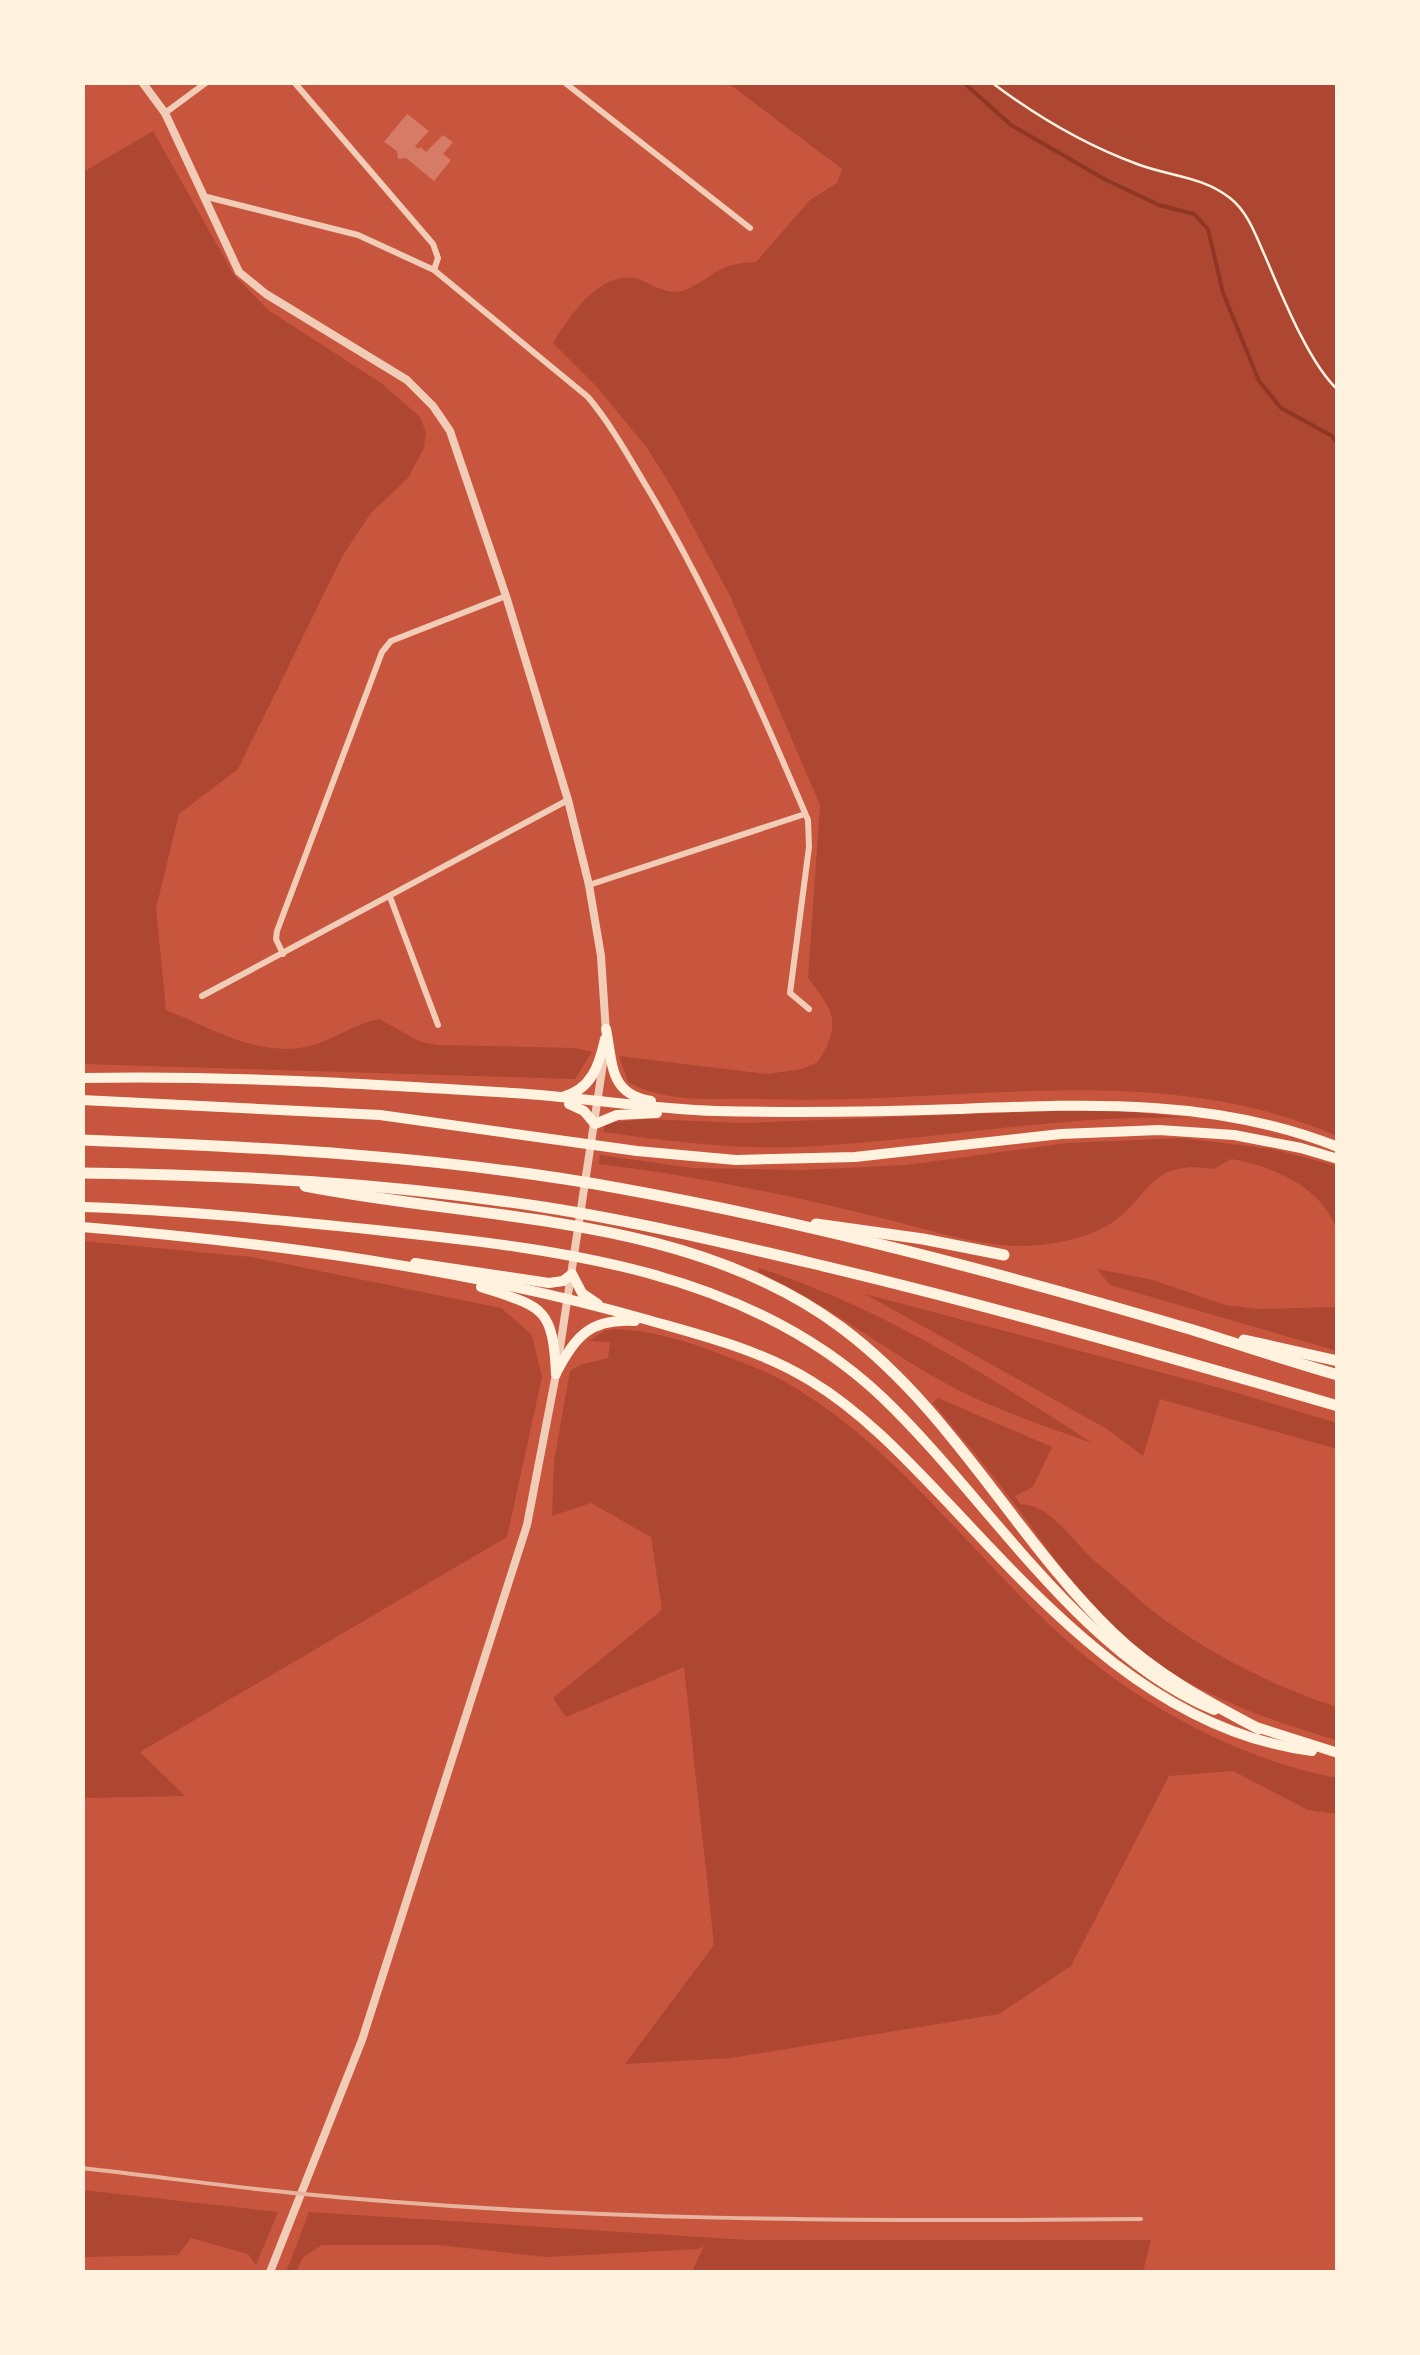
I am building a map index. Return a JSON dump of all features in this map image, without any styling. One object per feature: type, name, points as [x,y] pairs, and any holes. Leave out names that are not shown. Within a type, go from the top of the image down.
[{"type":"highway","points":[[558,1098],[578,1091],[590,1081],[606,1034]]},
{"type":"highway","points":[[606,1034],[615,1074],[625,1092],[638,1098],[711,1111]]},
{"type":"highway","points":[[82,1078],[268,1081],[544,1096],[711,1111]]},
{"type":"highway","points":[[544,1096],[584,1110],[595,1124],[625,1114],[1138,1105],[1251,1120],[1338,1147]]},
{"type":"highway","points":[[82,1100],[380,1114],[736,1160],[855,1157],[1061,1134],[1159,1130],[1234,1136],[1301,1148],[1338,1160]]},
{"type":"highway","points":[[82,1140],[294,1150],[521,1173],[614,1187],[746,1214],[934,1260],[1338,1375]]},
{"type":"highway","points":[[82,1173],[255,1176],[544,1207],[677,1232],[988,1307],[1338,1406]]},
{"type":"highway","points":[[255,1176],[369,1198],[621,1236],[727,1266],[793,1296],[842,1328],[917,1395],[1067,1582],[1116,1636],[1170,1677],[1259,1728]]},
{"type":"highway","points":[[82,1207],[347,1227],[492,1244],[648,1273],[744,1305],[798,1333],[881,1396],[1067,1601],[1142,1670],[1178,1693],[1259,1728],[1338,1754]]},
{"type":"highway","points":[[746,1214],[923,1239],[1004,1255]]},
{"type":"highway","points":[[82,1227],[228,1240],[432,1272],[608,1309],[761,1356],[831,1395],[903,1456],[1053,1612],[1104,1656],[1164,1698],[1208,1721],[1266,1742],[1338,1754]]},
{"type":"highway","points":[[367,1260],[434,1264],[549,1282],[563,1281],[572,1274],[582,1293],[608,1309]]},
{"type":"highway","points":[[432,1272],[522,1301],[543,1313],[552,1326],[556,1374]]},
{"type":"highway","points":[[556,1374],[572,1344],[593,1326],[619,1320],[661,1324]]},
{"type":"highway","points":[[1190,1330],[1338,1361]]},
{"type":"street","points":[[142,82],[165,113],[240,272],[266,294],[406,380],[433,406],[450,430],[568,800],[601,956],[606,1034],[568,1300],[528,1526],[481,1663],[382,1983],[270,2272]]},
{"type":"street","points":[[165,113],[208,82]]},
{"type":"street","points":[[294,82],[433,244],[438,258],[434,270]]},
{"type":"street","points":[[564,82],[750,228]]},
{"type":"street","points":[[202,196],[358,235],[434,270],[588,397],[605,418],[678,540],[742,670],[805,814],[809,847],[790,993],[809,1009]]},
{"type":"street","points":[[283,954],[276,940],[278,931],[314,824],[382,652],[391,642],[506,596]]},
{"type":"street","points":[[202,996],[568,800]]},
{"type":"street","points":[[589,885],[805,814]]},
{"type":"street","points":[[390,897],[438,1025]]},
{"type":"path","points":[[991,82],[1035,114],[1082,140],[1140,166],[1178,173],[1232,199],[1250,222],[1306,341],[1328,381],[1338,390]]},
{"type":"shaded area","points":[[728,83],[1337,83],[1337,1136],[1268,1112],[1198,1098],[1126,1091],[712,1099],[659,1094],[628,1082],[619,1056],[767,1074],[802,1069],[818,1062],[832,1027],[829,1009],[808,978],[820,805],[731,598],[674,491],[647,448],[597,387],[553,343],[589,296],[613,280],[641,280],[662,290],[679,292],[724,268],[756,262],[810,200],[837,183],[842,169]]},
{"type":"shaded area","points":[[153,131],[234,275],[268,310],[381,383],[420,417],[426,432],[424,448],[408,478],[371,513],[343,555],[238,769],[179,814],[156,908],[166,1010],[238,1040],[276,1049],[314,1045],[379,1019],[421,1042],[437,1045],[576,1048],[592,1052],[575,1079],[83,1064],[83,172]]},
{"type":"shaded area","points":[[1104,1109],[1191,1118],[1050,1123],[790,1147],[710,1145],[603,1132],[606,1123],[646,1119],[742,1123]]},
{"type":"shaded area","points":[[1182,1138],[1272,1149],[1337,1166],[1337,1229],[1330,1214],[1308,1190],[1279,1173],[1231,1159],[1214,1169],[1192,1167],[1162,1175],[1121,1215],[1098,1231],[1026,1246],[968,1240],[768,1192],[599,1164],[600,1155],[692,1168],[804,1170],[906,1165],[1068,1143]]},
{"type":"shaded area","points":[[83,1241],[251,1257],[501,1308],[532,1335],[542,1377],[507,1537],[140,1752],[185,1796],[83,1798]]},
{"type":"shaded area","points":[[759,1268],[890,1322],[1092,1443],[997,1408],[943,1382],[806,1297],[758,1272]]},
{"type":"shaded area","points":[[1097,1269],[1153,1280],[1225,1305],[1258,1309],[1337,1307],[1337,1351],[1110,1285]]},
{"type":"shaded area","points":[[865,1294],[1337,1423],[1337,1449],[1160,1399],[1143,1456],[1107,1429]]},
{"type":"shaded area","points":[[613,1329],[683,1341],[749,1365],[792,1386],[864,1438],[897,1468],[1021,1597],[1083,1654],[1149,1702],[1222,1741],[1298,1769],[1337,1778],[1337,1814],[1308,1810],[1233,1771],[1169,1776],[1071,1966],[999,2014],[731,2058],[625,2064],[714,1945],[684,1667],[566,1717],[553,1698],[662,1610],[651,1537],[591,1503],[552,1516],[554,1461],[570,1371],[608,1358],[610,1342],[589,1341]]},
{"type":"shaded area","points":[[938,1398],[1052,1447],[1033,1487],[1015,1496],[1020,1504],[1052,1517],[1096,1562],[1186,1634],[1260,1676],[1337,1707],[1337,1740],[1229,1703],[1179,1677],[1132,1644],[1071,1580],[933,1403]]},
{"type":"shaded area","points":[[83,2190],[278,2212],[256,2265],[248,2254],[191,2238],[178,2255],[83,2257]]},
{"type":"shaded area","points":[[309,2212],[748,2240],[1151,2240],[1143,2272],[692,2272],[705,2243],[699,2249],[546,2257],[439,2245],[322,2245],[303,2257],[296,2272],[286,2272]]},
{"type":"building","points":[[407,114],[429,131],[415,146],[418,149],[426,152],[443,135],[453,142],[443,154],[451,160],[434,181],[406,158],[398,159],[397,151],[384,142]]},
{"type":"waterway","points":[[963,82],[1011,125],[1106,180],[1159,205],[1194,214],[1208,229],[1223,293],[1259,381],[1281,408],[1332,436],[1338,445]]},
{"type":"railway","points":[[82,2168],[293,2193],[504,2209],[823,2219],[1141,2219]]}]
